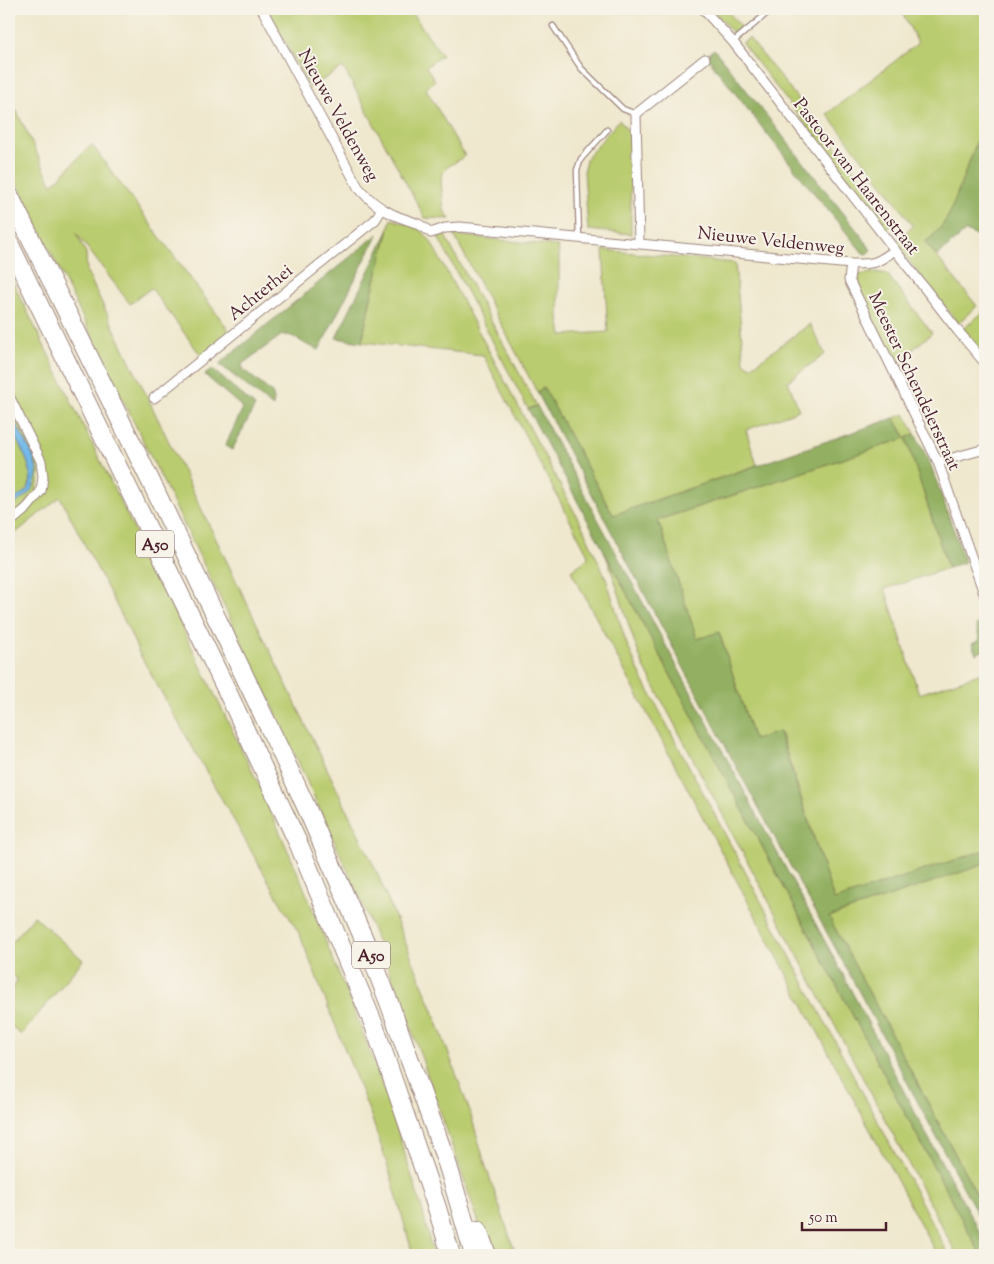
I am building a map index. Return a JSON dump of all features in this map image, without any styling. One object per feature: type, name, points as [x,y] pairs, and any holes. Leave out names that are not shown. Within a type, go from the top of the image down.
[{"type":"highway","name":"A50","points":[[9,195],[154,488],[284,759],[370,954],[404,1040],[448,1166],[474,1255]]},
{"type":"highway","name":"A50","points":[[9,243],[300,845],[374,1025],[437,1208],[451,1255]]},
{"type":"highway","name":"A50","points":[[448,1166],[465,1195],[487,1255]]},
{"type":"highway","name":"A50","points":[[437,1208],[441,1255]]},
{"type":"street","name":"Nieuwe Veldenweg","points":[[262,9],[358,187],[365,196],[382,209],[417,223],[431,233],[445,228],[460,227],[851,264],[872,264],[880,261],[895,250]]},
{"type":"street","name":"Pastoor van Haarenstraat","points":[[703,9],[733,42],[985,363]]},
{"type":"street","points":[[640,243],[636,114],[704,58]]},
{"type":"street","name":"Achterhei","points":[[154,398],[375,220],[382,209]]},
{"type":"street","name":"Meester Schendelerstraat","points":[[851,264],[849,280],[938,462],[985,596]]},
{"type":"street","points":[[9,396],[41,461],[43,477],[41,491],[27,508],[9,523]]},
{"type":"street","points":[[938,462],[985,449]]},
{"type":"lane","points":[[733,42],[772,9]]},
{"type":"lane","points":[[553,26],[581,68],[623,109],[636,114]]},
{"type":"lane","points":[[579,238],[577,170],[581,159],[607,130]]},
{"type":"green space","points":[[267,9],[409,9],[442,55],[426,67],[435,80],[426,89],[465,156],[446,168],[441,180],[444,210],[450,219],[425,218],[343,67],[310,88]]},
{"type":"green space","points":[[712,9],[726,9],[741,27],[733,33]]},
{"type":"green space","points":[[900,9],[985,9],[985,120],[950,213],[933,236],[925,242],[977,306],[958,323],[898,247],[899,238],[913,226],[827,114],[918,43]]},
{"type":"green space","points":[[749,38],[891,219],[889,227],[885,230],[742,43]]},
{"type":"green space","points":[[714,49],[863,238],[871,250],[867,254],[863,253],[800,176],[706,56]]},
{"type":"green space","points":[[9,95],[52,185],[92,145],[231,333],[202,357],[151,288],[130,304],[76,233],[86,253],[87,272],[375,868],[432,1008],[470,1112],[486,1167],[516,1255],[490,1255],[407,1016],[360,898],[270,700],[9,167]]},
{"type":"green space","points":[[619,120],[628,131],[630,140],[631,234],[588,230],[584,170],[586,159]]},
{"type":"green space","points":[[985,120],[985,229],[977,236],[966,231],[937,256],[925,242],[933,236],[950,213]]},
{"type":"green space","points":[[391,219],[418,229],[431,242],[583,528],[606,578],[626,642],[642,678],[949,1255],[937,1255],[571,571],[588,558],[587,553],[483,355],[362,342],[371,297]]},
{"type":"green space","points":[[389,229],[371,297],[362,342],[336,338]]},
{"type":"green space","points":[[378,234],[319,350],[292,336],[282,335],[242,364],[244,370],[272,393],[274,399],[273,407],[219,364]]},
{"type":"green space","points":[[444,234],[537,406],[528,409],[438,237]]},
{"type":"green space","points":[[454,235],[558,246],[559,317],[562,335],[608,332],[603,250],[735,263],[744,362],[751,367],[810,324],[825,354],[788,381],[799,410],[746,430],[757,465],[613,515],[544,388],[537,392]]},
{"type":"green space","points":[[876,272],[887,274],[932,333],[895,365],[853,285],[853,276]]},
{"type":"green space","points":[[9,274],[259,785],[300,878],[388,1100],[422,1209],[433,1255],[413,1255],[391,1176],[371,1116],[299,933],[139,653],[60,497],[12,536],[12,525],[46,486],[47,478],[45,462],[9,388]]},
{"type":"green space","points":[[982,313],[985,317],[985,355],[963,329]]},
{"type":"green space","points":[[212,369],[255,406],[232,450],[225,446],[243,408],[205,375]]},
{"type":"green space","points":[[544,388],[613,515],[894,418],[906,438],[658,520],[697,639],[719,632],[754,740],[779,732],[834,900],[985,850],[985,864],[829,917],[985,1210],[985,1228],[537,392]]},
{"type":"green space","points":[[9,403],[37,459],[40,474],[33,497],[16,513],[9,508],[9,424],[25,456],[30,473],[28,488],[13,501],[33,488],[33,455],[9,411]]},
{"type":"green space","points":[[537,406],[985,1242],[985,1255],[981,1255],[528,409]]},
{"type":"green space","points":[[905,414],[915,434],[906,438],[894,418]]},
{"type":"green space","points":[[915,434],[930,463],[965,562],[948,568],[906,438]]},
{"type":"green space","points":[[906,438],[948,568],[885,589],[919,694],[985,672],[985,850],[834,900],[780,732],[754,740],[719,632],[697,640],[658,520]]},
{"type":"green space","points":[[604,551],[981,1255],[957,1255],[643,665]]},
{"type":"green space","points":[[985,621],[985,650],[976,654],[972,644],[980,640],[976,625]]},
{"type":"green space","points":[[985,864],[985,1210],[829,917]]},
{"type":"green space","points":[[34,916],[83,960],[21,1035],[9,1024],[9,994],[17,979],[9,972],[9,946]]},
{"type":"water","points":[[9,411],[33,455],[37,470],[33,488],[15,504],[13,501],[28,488],[31,474],[9,424]]}]
